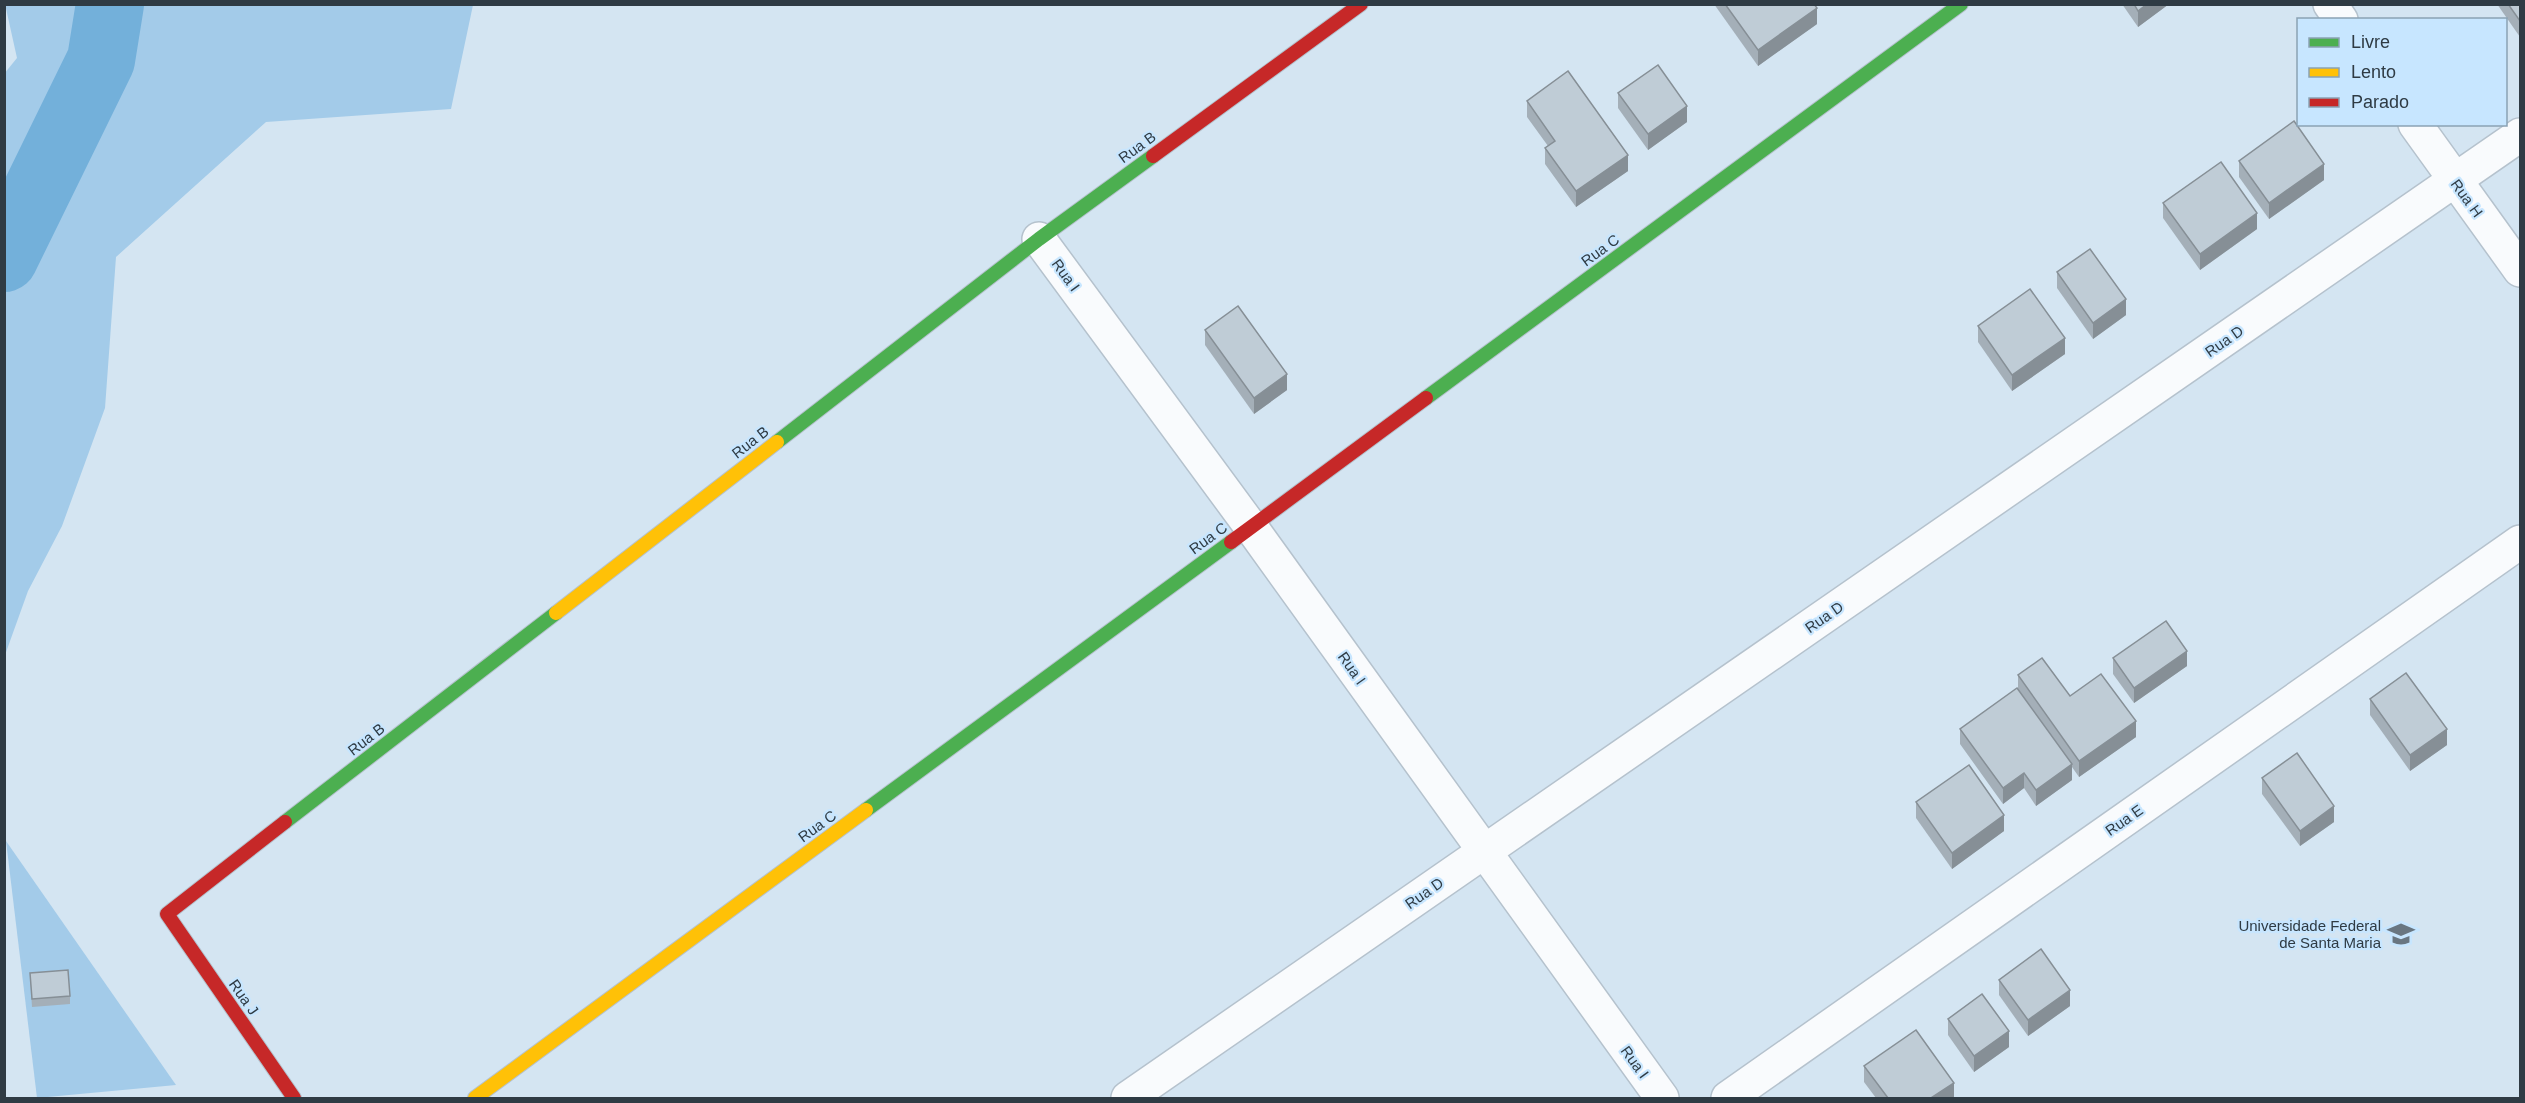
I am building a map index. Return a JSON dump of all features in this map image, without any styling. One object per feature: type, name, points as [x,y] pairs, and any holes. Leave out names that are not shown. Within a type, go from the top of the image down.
[{"type":"street","name":"Rua B","points":[[167,914],[1040,239],[1361,4]]},
{"type":"street","name":"Rua C","points":[[475,1098],[1961,4]]},
{"type":"street","points":[[2330,4],[2340,18]]},
{"type":"street","name":"Rua H","points":[[2416,126],[2520,270]]},
{"type":"street","name":"Rua D","points":[[1128,1098],[2520,135]]},
{"type":"street","name":"Rua I","points":[[1040,239],[1251,527],[1662,1098]]},
{"type":"street","name":"Rua E","points":[[1728,1098],[2520,542]]},
{"type":"street","name":"Rua J","points":[[167,914],[294,1098]]},
{"type":"shaded area","points":[[5,4],[473,5],[451,109],[266,122],[116,257],[105,408],[62,526],[28,591],[5,655],[4,74],[17,58]]},
{"type":"shaded area","points":[[6,841],[176,1085],[37,1098]]},
{"type":"building","points":[[1725,4],[1814,4],[1817,8],[1758,50]]},
{"type":"building","points":[[2134,4],[2147,4],[2138,11]]},
{"type":"building","points":[[2508,4],[2520,4],[2520,21]]},
{"type":"building","points":[[1658,65],[1687,106],[1648,134],[1618,93]]},
{"type":"building","points":[[1568,71],[1628,155],[1576,191],[1545,148],[1555,141],[1527,101]]},
{"type":"building","points":[[2294,121],[2324,164],[2269,203],[2239,161]]},
{"type":"building","points":[[2221,162],[2257,213],[2200,254],[2163,203]]},
{"type":"building","points":[[2090,249],[2126,299],[2093,323],[2057,272]]},
{"type":"building","points":[[2030,289],[2065,338],[2012,375],[1978,326]]},
{"type":"building","points":[[1238,306],[1287,374],[1254,398],[1205,330]]},
{"type":"building","points":[[2166,621],[2187,651],[2134,688],[2113,658]]},
{"type":"building","points":[[2042,658],[2070,696],[2101,674],[2136,721],[2079,761],[2018,675]]},
{"type":"building","points":[[2406,673],[2447,729],[2410,755],[2370,699]]},
{"type":"building","points":[[2017,688],[2072,764],[2036,790],[2024,773],[2003,788],[1960,729]]},
{"type":"building","points":[[2297,753],[2334,806],[2300,831],[2262,778]]},
{"type":"building","points":[[1969,765],[2004,815],[1952,853],[1916,802]]},
{"type":"building","points":[[2041,949],[2070,990],[2028,1020],[1999,980]]},
{"type":"building","points":[[68,970],[70,996],[32,999],[30,973]]},
{"type":"building","points":[[1982,994],[2009,1031],[1974,1056],[1948,1019]]},
{"type":"building","points":[[1916,1030],[1954,1083],[1931,1098],[1888,1098],[1864,1066]]},
{"type":"waterway","points":[[4,258],[101,60],[110,4]]},
{"type":"traffic: fast","points":[[1426,398],[1961,4]]},
{"type":"traffic: fast","points":[[777,442],[1039,239],[1153,156]]},
{"type":"traffic: fast","points":[[866,810],[1231,542]]},
{"type":"traffic: fast","points":[[285,822],[556,613]]},
{"type":"traffic: slow","points":[[556,613],[777,442]]},
{"type":"traffic: slow","points":[[475,1098],[866,810]]},
{"type":"traffic: jam","points":[[1153,156],[1361,4]]},
{"type":"traffic: jam","points":[[1231,542],[1426,398]]},
{"type":"traffic: jam","points":[[285,822],[167,914],[294,1098]]},
{"type":"place","name":"Universidade Federal de Santa Maria","points":[[2401,934]]}]
